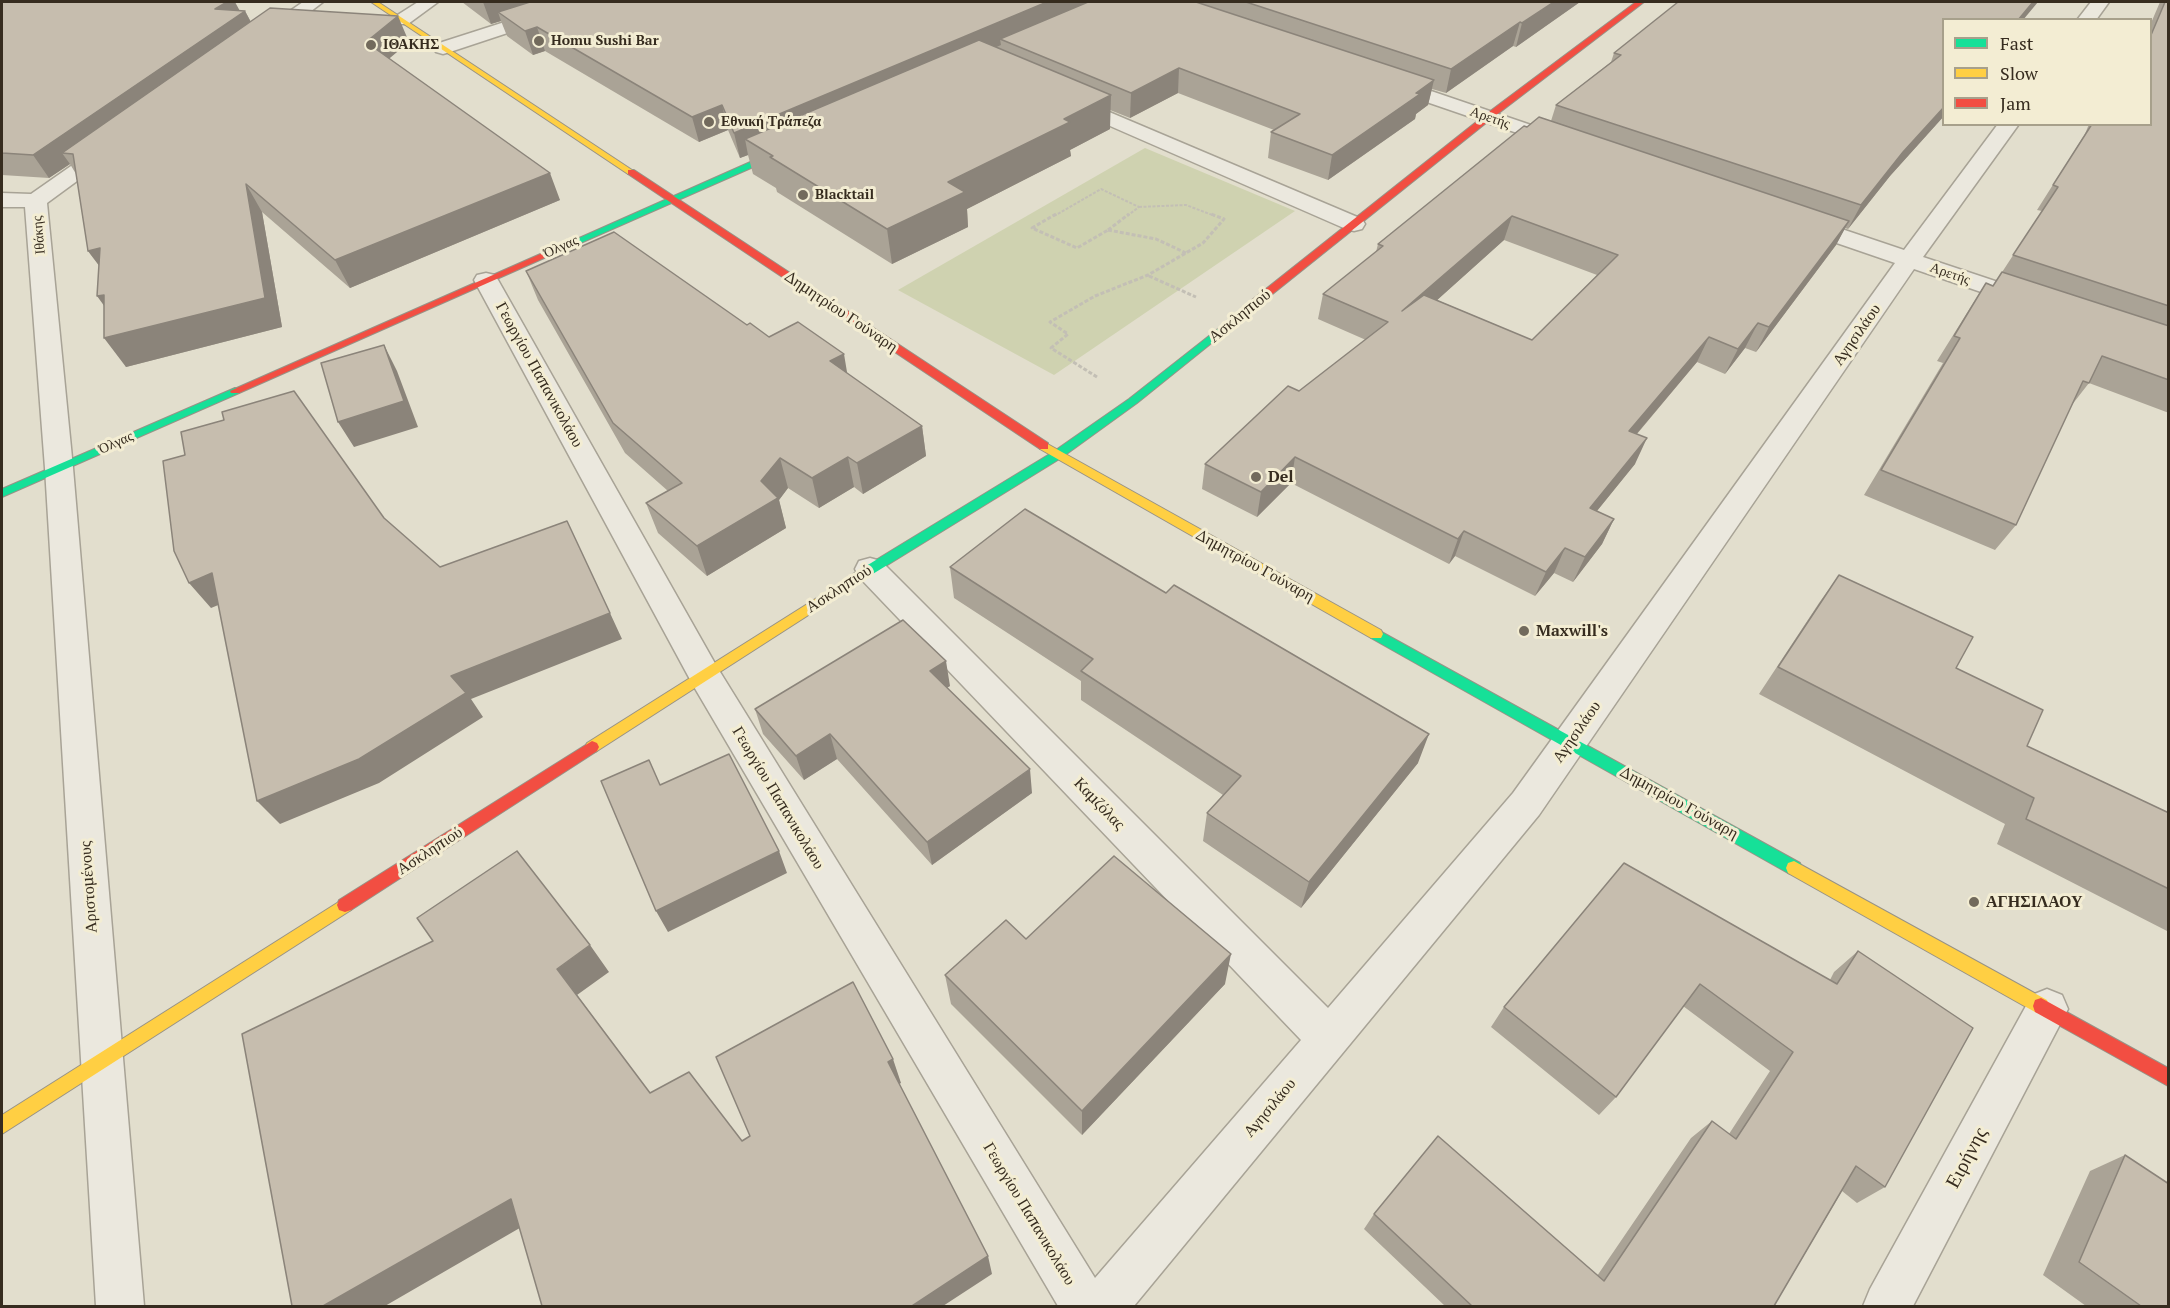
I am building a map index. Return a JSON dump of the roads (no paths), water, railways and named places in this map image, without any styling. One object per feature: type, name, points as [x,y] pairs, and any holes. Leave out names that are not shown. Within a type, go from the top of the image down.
[{"type":"main road","name":"Δημητρίου Γούναρη","points":[[374,2],[1057,455],[2169,1077]]},
{"type":"main road","name":"Ασκληπιού","points":[[2,1125],[870,569],[1057,455],[1133,401],[1488,117],[1640,2]]},
{"type":"main road","name":"Όλγας","points":[[2,493],[809,139]]},
{"type":"street","points":[[284,2],[314,2]]},
{"type":"street","points":[[246,50],[314,2]]},
{"type":"street","points":[[402,20],[429,2]]},
{"type":"street","points":[[444,48],[583,2]]},
{"type":"street","points":[[2088,18],[2100,2]]},
{"type":"street","name":"Αρετής","points":[[1365,75],[1588,151]]},
{"type":"street","points":[[1048,92],[1354,224]]},
{"type":"street","name":"Αγησιλάου","points":[[1103,1306],[1526,804],[1910,260],[2008,126]]},
{"type":"street","name":"Ιθάκης","points":[[59,468],[36,201],[131,133]]},
{"type":"street","points":[[2,200],[36,201]]},
{"type":"street","name":"Αρετής","points":[[1776,215],[2045,306]]},
{"type":"street","name":"Γεωργίου Παπανικολάου","points":[[486,280],[705,676],[1085,1306]]},
{"type":"street","name":"Αριστομένους","points":[[59,468],[120,1306]]},
{"type":"street","name":"Καμζόλας","points":[[870,569],[1329,1039]]},
{"type":"street","name":"Ειρήνης","points":[[1887,1306],[2047,1009]]},
{"type":"place","name":"Homu Sushi Bar","points":[[539,41]]},
{"type":"place","name":"ΙΘΑΚΗΣ","points":[[371,45]]},
{"type":"place","name":"Εθνική Τράπεζα","points":[[709,122]]},
{"type":"place","name":"Blacktail","points":[[803,195]]},
{"type":"place","name":"Del","points":[[1256,477]]},
{"type":"place","name":"Maxwill's","points":[[1524,631]]},
{"type":"place","name":"ΑΓΗΣΙΛΑΟΥ","points":[[1974,902]]}]
